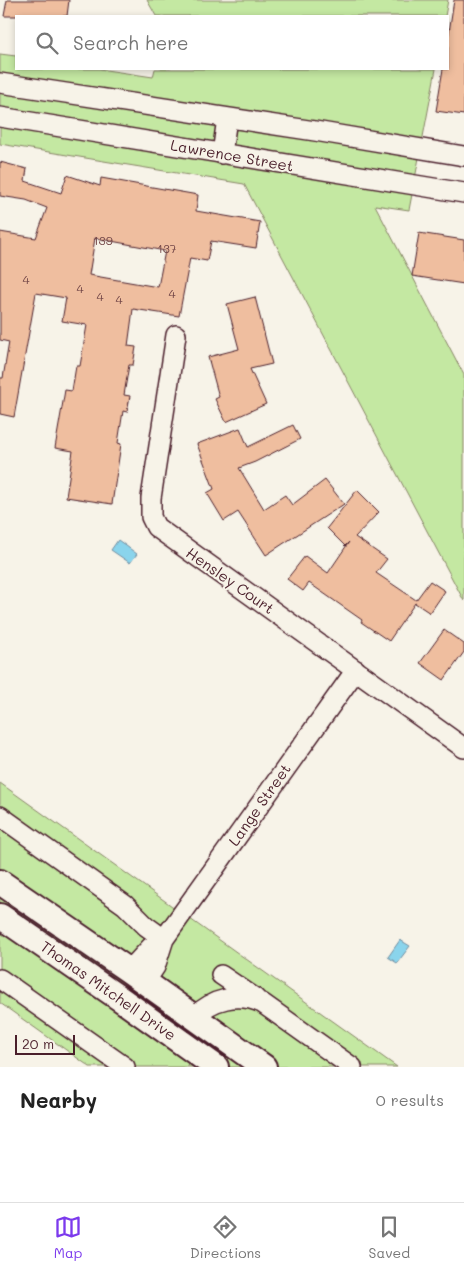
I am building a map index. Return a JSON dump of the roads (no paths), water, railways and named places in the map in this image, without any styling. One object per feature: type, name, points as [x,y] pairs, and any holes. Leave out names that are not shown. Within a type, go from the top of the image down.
[{"type":"main road","name":"Thomas Mitchell Drive","points":[[0,882],[264,1067]]},
{"type":"main road","name":"Thomas Mitchell Drive","points":[[0,916],[216,1067]]},
{"type":"main road","points":[[122,1000],[137,977]]},
{"type":"main road","points":[[194,1017],[195,1052]]},
{"type":"street","points":[[0,83],[464,156]]},
{"type":"street","name":"Lawrence Street","points":[[0,117],[464,193]]},
{"type":"street","points":[[222,154],[227,118]]},
{"type":"street","name":"Hensley Court","points":[[176,335],[151,498],[151,517],[153,522],[163,534],[464,748]]},
{"type":"street","name":"Lange Street","points":[[137,977],[151,947],[164,939],[356,670]]},
{"type":"street","points":[[0,816],[125,905],[146,926],[164,939]]},
{"type":"street","points":[[221,975],[262,1003]]},
{"type":"street","points":[[0,980],[125,1067]]},
{"type":"street","name":"Thomas Mitchell Drive","points":[[194,1017],[205,1007],[222,999],[242,998],[262,1003],[352,1067]]},
{"type":"water","points":[[118,540],[137,554],[130,563],[111,550]]},
{"type":"water","points":[[400,940],[410,946],[397,963],[388,957]]}]
